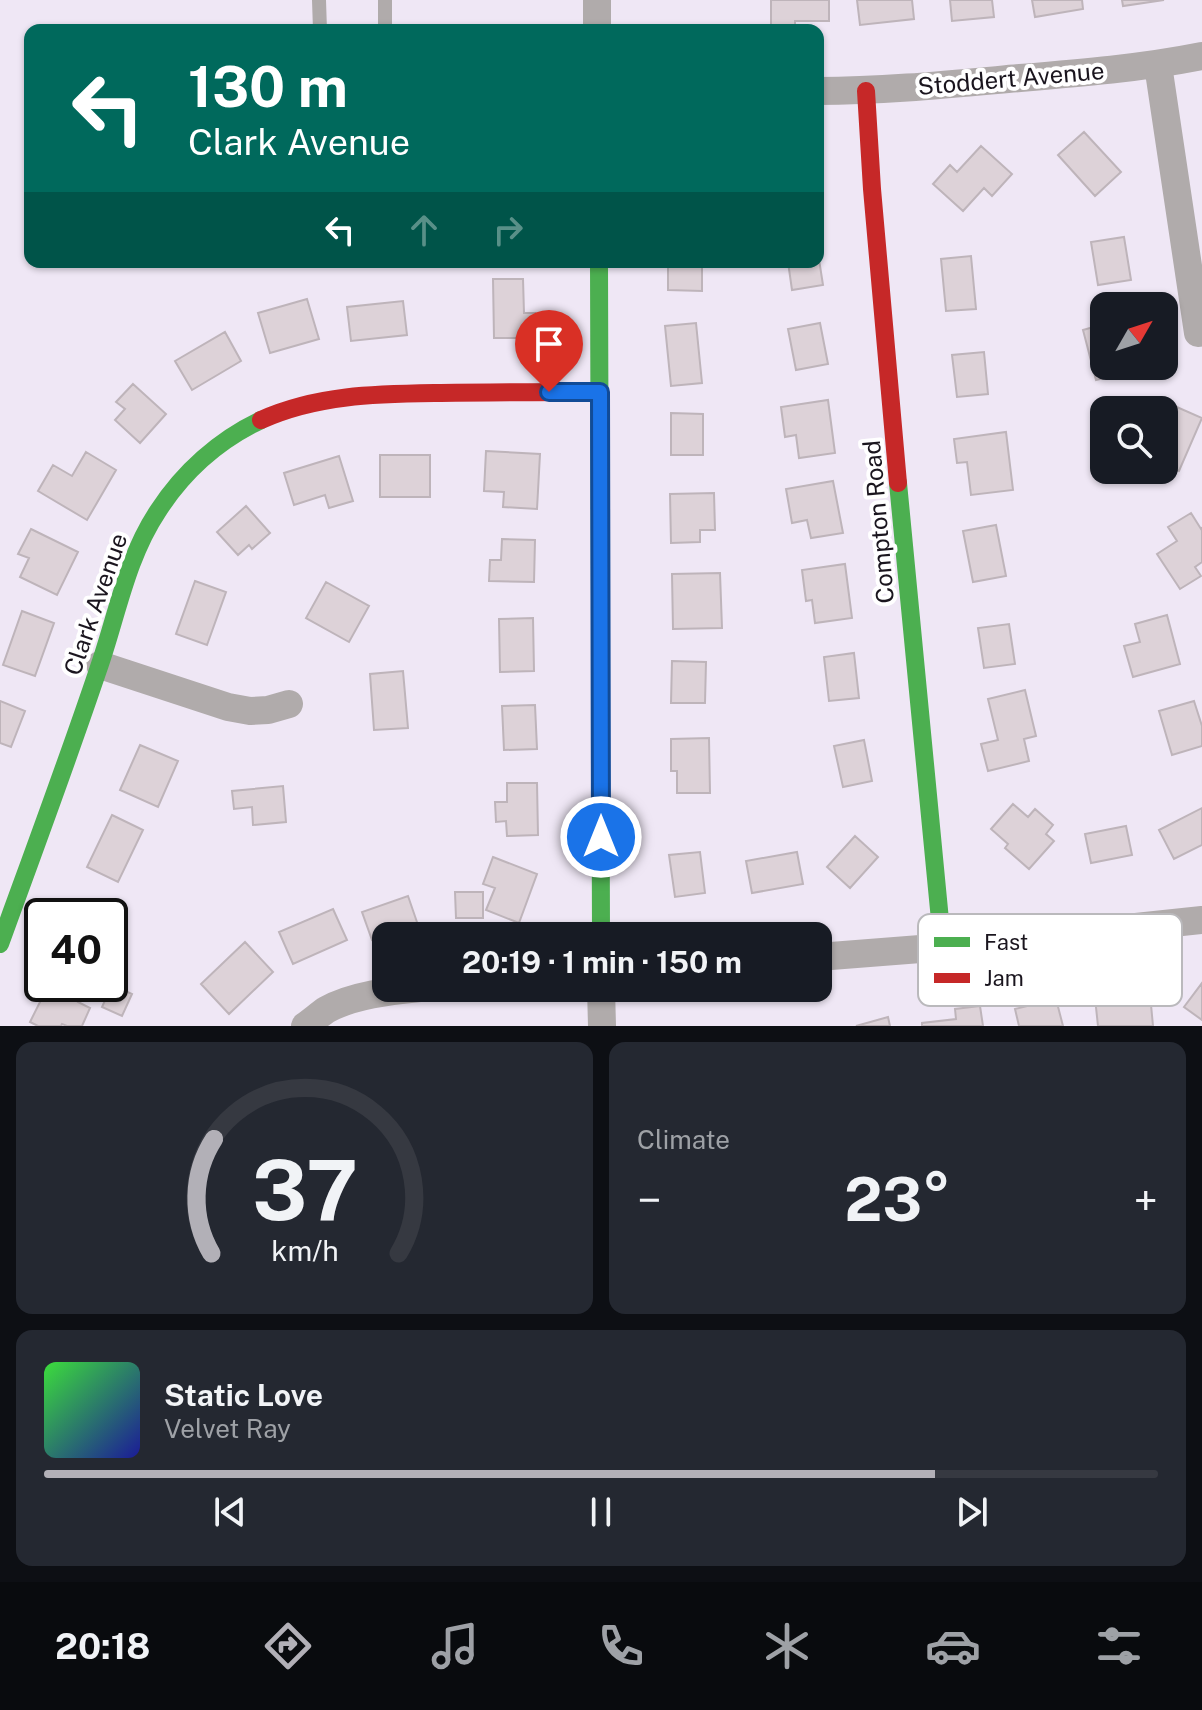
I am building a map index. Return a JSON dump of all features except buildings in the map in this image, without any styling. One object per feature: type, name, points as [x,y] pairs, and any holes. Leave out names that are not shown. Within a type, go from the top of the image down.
[{"type":"street","points":[[597,0],[597,24]]},
{"type":"street","name":"Stoddert Avenue","points":[[824,91],[866,91],[976,82],[1158,65],[1202,56]]},
{"type":"street","points":[[1158,65],[1198,333]]},
{"type":"street","name":"Compton Road","points":[[866,91],[913,654],[939,914]]},
{"type":"street","points":[[599,268],[601,922]]},
{"type":"street","name":"Clark Avenue","points":[[0,944],[100,665],[133,558],[156,513],[174,487],[199,462],[229,438],[261,419],[298,405],[350,394],[600,392]]},
{"type":"street","points":[[100,665],[228,707],[250,711],[289,704]]},
{"type":"street","points":[[1182,922],[1202,920]]},
{"type":"street","points":[[832,956],[918,949]]},
{"type":"street","points":[[305,1026],[326,1010],[372,996]]},
{"type":"street","points":[[601,1002],[602,1026]]},
{"type":"lane","points":[[319,0],[320,24]]},
{"type":"lane","points":[[385,0],[385,24]]},
{"type":"traffic: fast","points":[[599,268],[601,922]]},
{"type":"traffic: fast","points":[[0,944],[105,650],[130,568],[147,529],[191,470],[217,447],[261,420]]},
{"type":"traffic: fast","points":[[898,483],[939,914]]},
{"type":"traffic: jam","points":[[866,91],[898,483]]},
{"type":"traffic: jam","points":[[261,420],[327,400],[372,395],[600,392]]},
{"type":"route","points":[[549,392],[600,392],[601,837]]}]
